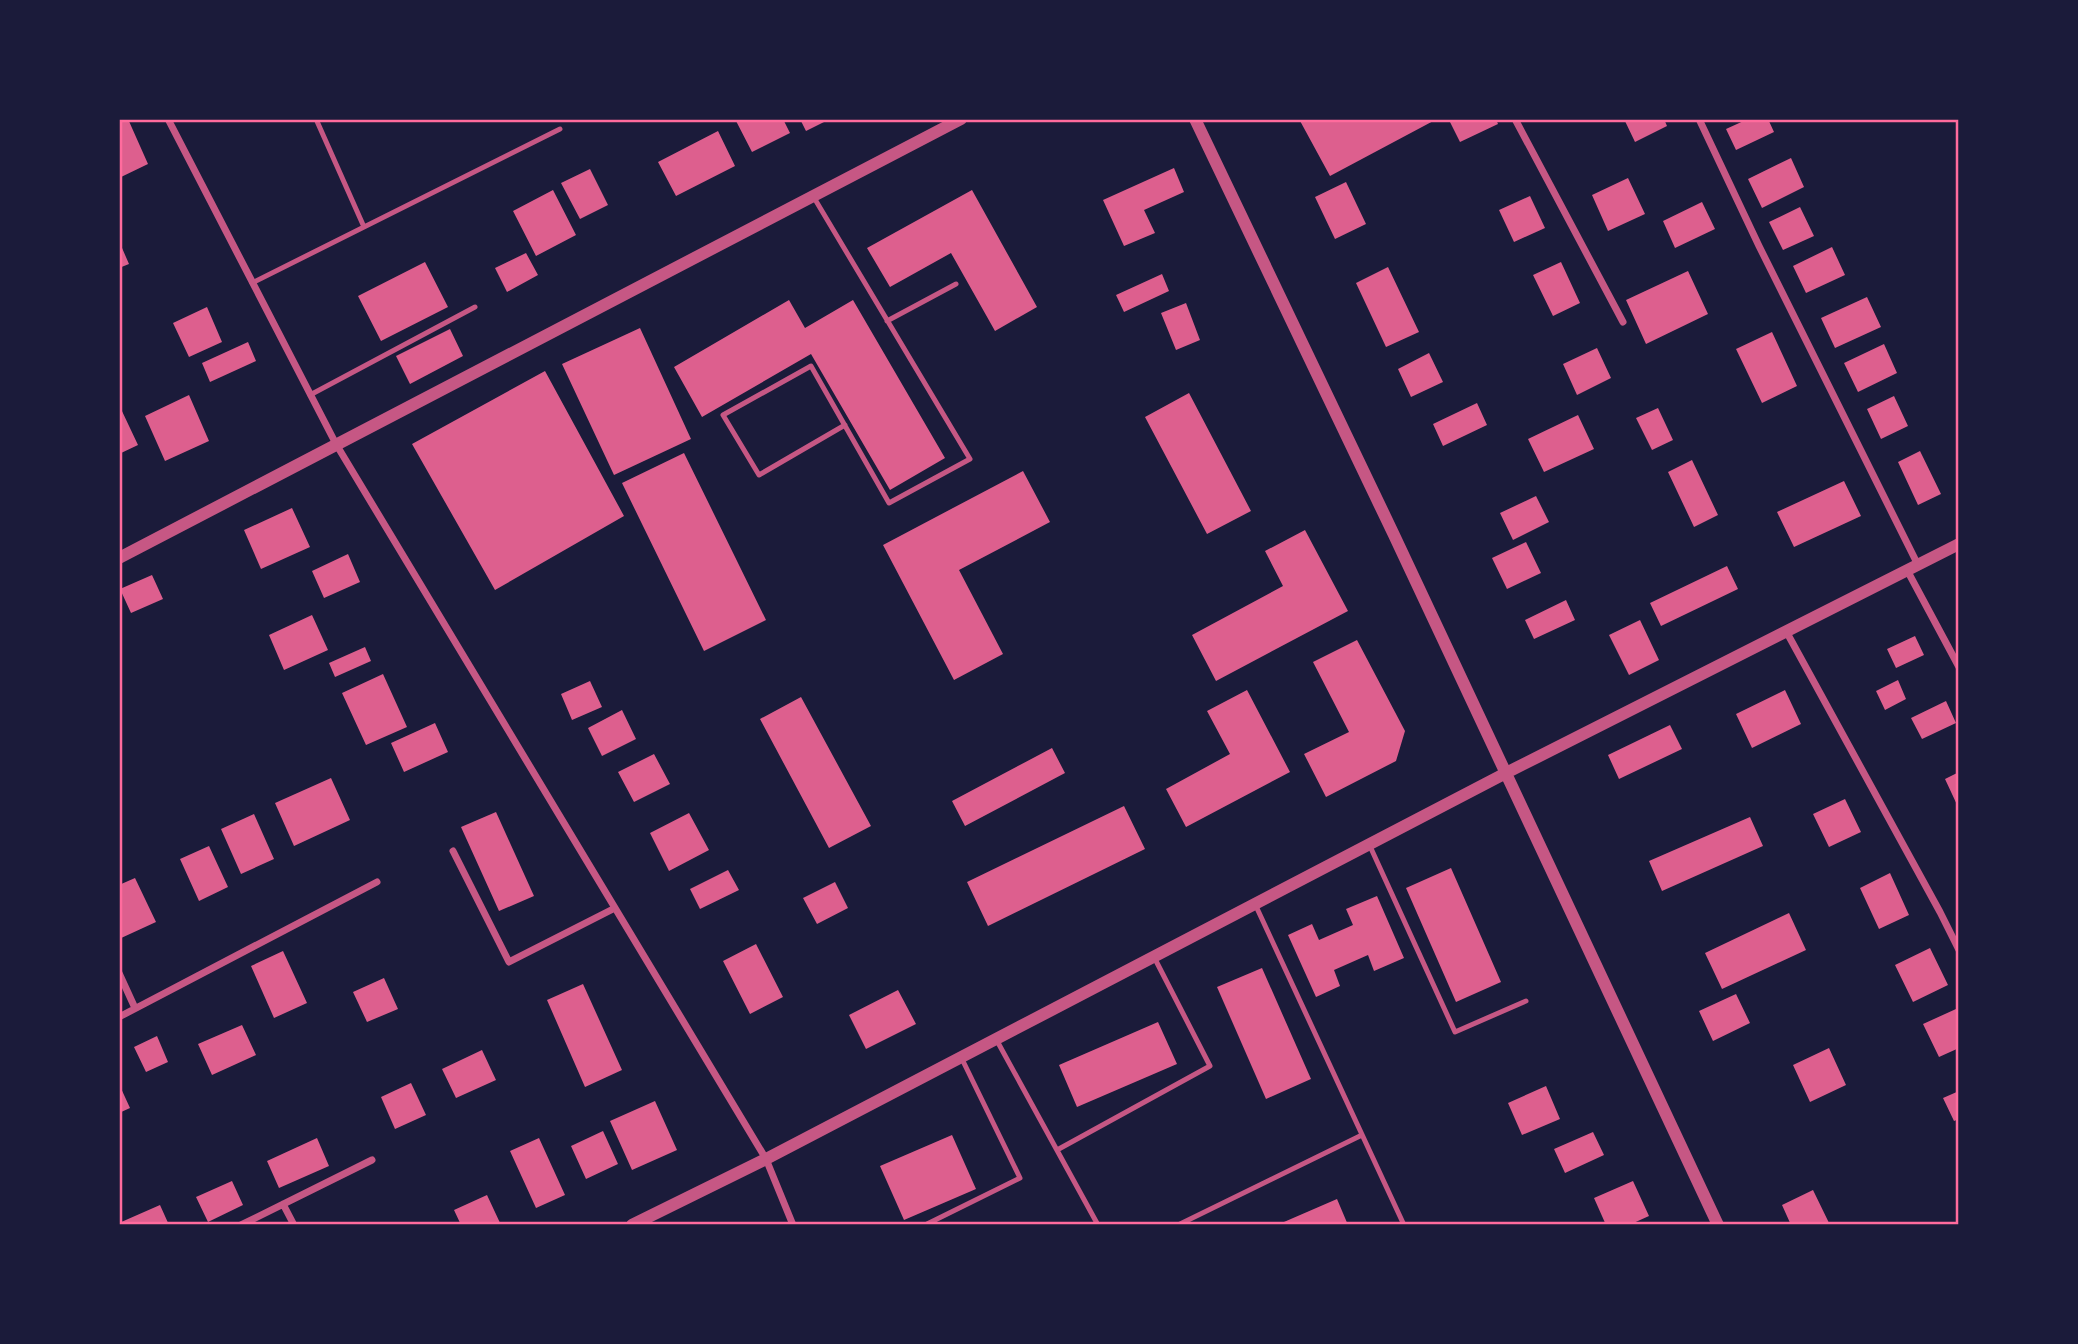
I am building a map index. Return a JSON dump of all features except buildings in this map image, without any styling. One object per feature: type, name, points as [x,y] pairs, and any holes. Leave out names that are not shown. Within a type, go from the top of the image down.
[{"type":"street","points":[[168,119],[335,444],[766,1159],[793,1225]]},
{"type":"street","points":[[119,558],[961,119]]},
{"type":"street","points":[[1195,119],[1395,535],[1718,1225]]},
{"type":"street","points":[[1515,119],[1623,322]]},
{"type":"street","points":[[1699,119],[1959,667]]},
{"type":"street","points":[[632,1225],[766,1159],[1506,773],[1959,544]]},
{"type":"street","points":[[1786,631],[1959,950]]},
{"type":"street","points":[[453,850],[509,962],[615,908]]},
{"type":"street","points":[[119,1017],[377,882]]},
{"type":"street","points":[[119,973],[135,1009]]},
{"type":"street","points":[[241,1225],[372,1160]]},
{"type":"street","points":[[283,1204],[295,1225]]},
{"type":"lane","points":[[316,119],[364,227]]},
{"type":"lane","points":[[252,283],[560,129]]},
{"type":"lane","points":[[813,196],[970,459],[889,503],[845,425],[811,366],[723,415],[759,475],[845,425]]},
{"type":"lane","points":[[887,321],[956,284]]},
{"type":"lane","points":[[310,395],[475,307]]},
{"type":"lane","points":[[1369,844],[1455,1032],[1526,1001]]},
{"type":"lane","points":[[1255,904],[1404,1225]]},
{"type":"lane","points":[[1057,1150],[1210,1066],[1154,957]]},
{"type":"lane","points":[[996,1039],[1098,1225]]},
{"type":"lane","points":[[925,1225],[1020,1178],[961,1057]]},
{"type":"lane","points":[[1178,1225],[1362,1135]]}]
